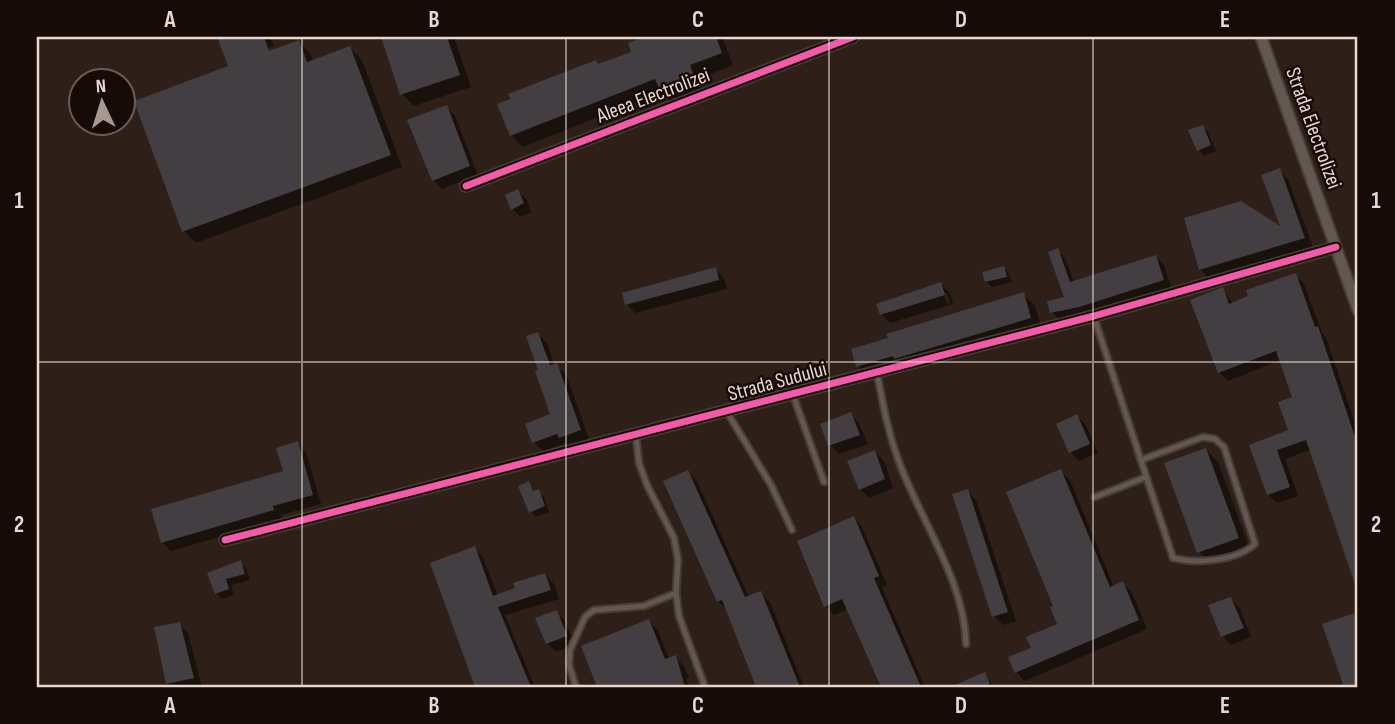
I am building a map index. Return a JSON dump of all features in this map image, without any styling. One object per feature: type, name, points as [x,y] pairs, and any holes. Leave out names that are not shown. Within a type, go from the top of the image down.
[{"type":"street","name":"Aleea Electrolizei","points":[[466,186],[853,37]]},
{"type":"street","name":"Strada Electrolizei","points":[[1261,37],[1358,310]]},
{"type":"street","name":"Strada Sudului","points":[[225,540],[1094,316],[1335,247]]},
{"type":"lane","points":[[1094,316],[1146,477],[1173,558],[1207,563],[1249,549],[1255,544],[1223,447],[1215,439],[1203,437],[1141,460]]},
{"type":"lane","points":[[877,373],[886,423],[900,467],[959,599],[966,644]]},
{"type":"lane","points":[[793,395],[824,482]]},
{"type":"lane","points":[[727,412],[766,475],[792,530]]},
{"type":"lane","points":[[636,435],[639,463],[647,485],[674,538],[678,559],[676,593],[679,616],[705,687]]},
{"type":"lane","points":[[1096,497],[1146,477]]},
{"type":"lane","points":[[576,687],[569,665],[570,650],[584,617],[594,610],[644,606],[676,593]]},
{"type":"building","points":[[217,37],[264,37],[269,51],[299,40],[307,62],[350,46],[391,155],[182,232],[136,100],[228,66]]},
{"type":"building","points":[[381,37],[447,37],[460,75],[400,95]]},
{"type":"building","points":[[645,37],[716,37],[722,53],[690,65],[696,82],[662,95],[655,79],[510,136],[497,104],[510,99],[508,94],[596,60],[598,64],[631,52],[628,43]]},
{"type":"building","points":[[447,105],[470,166],[432,181],[407,120]]},
{"type":"building","points":[[1203,125],[1211,145],[1197,151],[1188,130]]},
{"type":"building","points":[[1280,168],[1305,238],[1199,270],[1184,218],[1241,201],[1280,226],[1261,175]]},
{"type":"building","points":[[518,189],[524,203],[511,210],[505,195]]},
{"type":"building","points":[[1058,248],[1070,282],[1156,255],[1164,280],[1079,307],[1050,313],[1047,301],[1064,297],[1048,252]]},
{"type":"building","points":[[1004,266],[1007,277],[985,282],[982,272]]},
{"type":"building","points":[[716,267],[719,280],[625,305],[622,293]]},
{"type":"building","points":[[1296,273],[1315,327],[1318,326],[1358,446],[1358,587],[1306,440],[1277,450],[1290,487],[1267,495],[1249,445],[1288,430],[1278,402],[1292,397],[1276,351],[1218,373],[1190,300],[1223,287],[1229,304],[1248,296],[1246,290]]},
{"type":"building","points":[[941,282],[945,295],[880,315],[876,304]]},
{"type":"building","points":[[1024,292],[1031,318],[894,359],[893,356],[856,367],[851,349],[888,338],[886,334]]},
{"type":"building","points":[[538,332],[550,365],[557,363],[581,430],[559,438],[557,434],[532,443],[525,424],[550,414],[526,336]]},
{"type":"building","points":[[851,412],[860,435],[828,446],[820,424]]},
{"type":"building","points":[[1077,414],[1090,444],[1069,453],[1056,424]]},
{"type":"building","points":[[298,441],[313,495],[273,506],[274,510],[161,543],[151,509],[283,471],[276,448]]},
{"type":"building","points":[[1206,448],[1239,538],[1197,553],[1164,463]]},
{"type":"building","points":[[875,450],[885,479],[859,490],[847,461]]},
{"type":"building","points":[[1061,469],[1110,587],[1123,581],[1139,620],[1015,673],[1008,657],[1031,648],[1026,637],[1057,624],[1050,607],[1053,606],[1006,492]]},
{"type":"building","points":[[688,470],[745,597],[761,591],[800,687],[756,687],[722,600],[717,602],[663,481]]},
{"type":"building","points":[[529,481],[533,491],[539,489],[545,506],[529,513],[518,486]]},
{"type":"building","points":[[968,489],[1008,612],[992,617],[952,494]]},
{"type":"building","points":[[854,516],[879,576],[874,578],[921,687],[881,687],[842,599],[824,607],[797,541]]},
{"type":"building","points":[[475,546],[493,596],[515,588],[513,583],[545,573],[551,590],[498,607],[531,687],[475,687],[430,563]]},
{"type":"building","points":[[241,560],[245,574],[226,579],[229,589],[215,594],[207,573]]},
{"type":"building","points":[[1231,597],[1244,628],[1221,637],[1208,605]]},
{"type":"building","points":[[557,610],[567,636],[546,644],[535,618]]},
{"type":"building","points":[[1354,613],[1358,625],[1358,687],[1344,687],[1322,624]]},
{"type":"building","points":[[649,619],[665,659],[676,655],[685,687],[597,687],[581,646]]},
{"type":"building","points":[[180,622],[194,678],[166,684],[154,627]]},
{"type":"building","points":[[985,672],[990,684],[982,687],[950,687]]},
{"type":"cycle path","points":[[466,186],[853,37]]},
{"type":"cycle path","points":[[225,540],[1094,316],[1336,247]]}]
